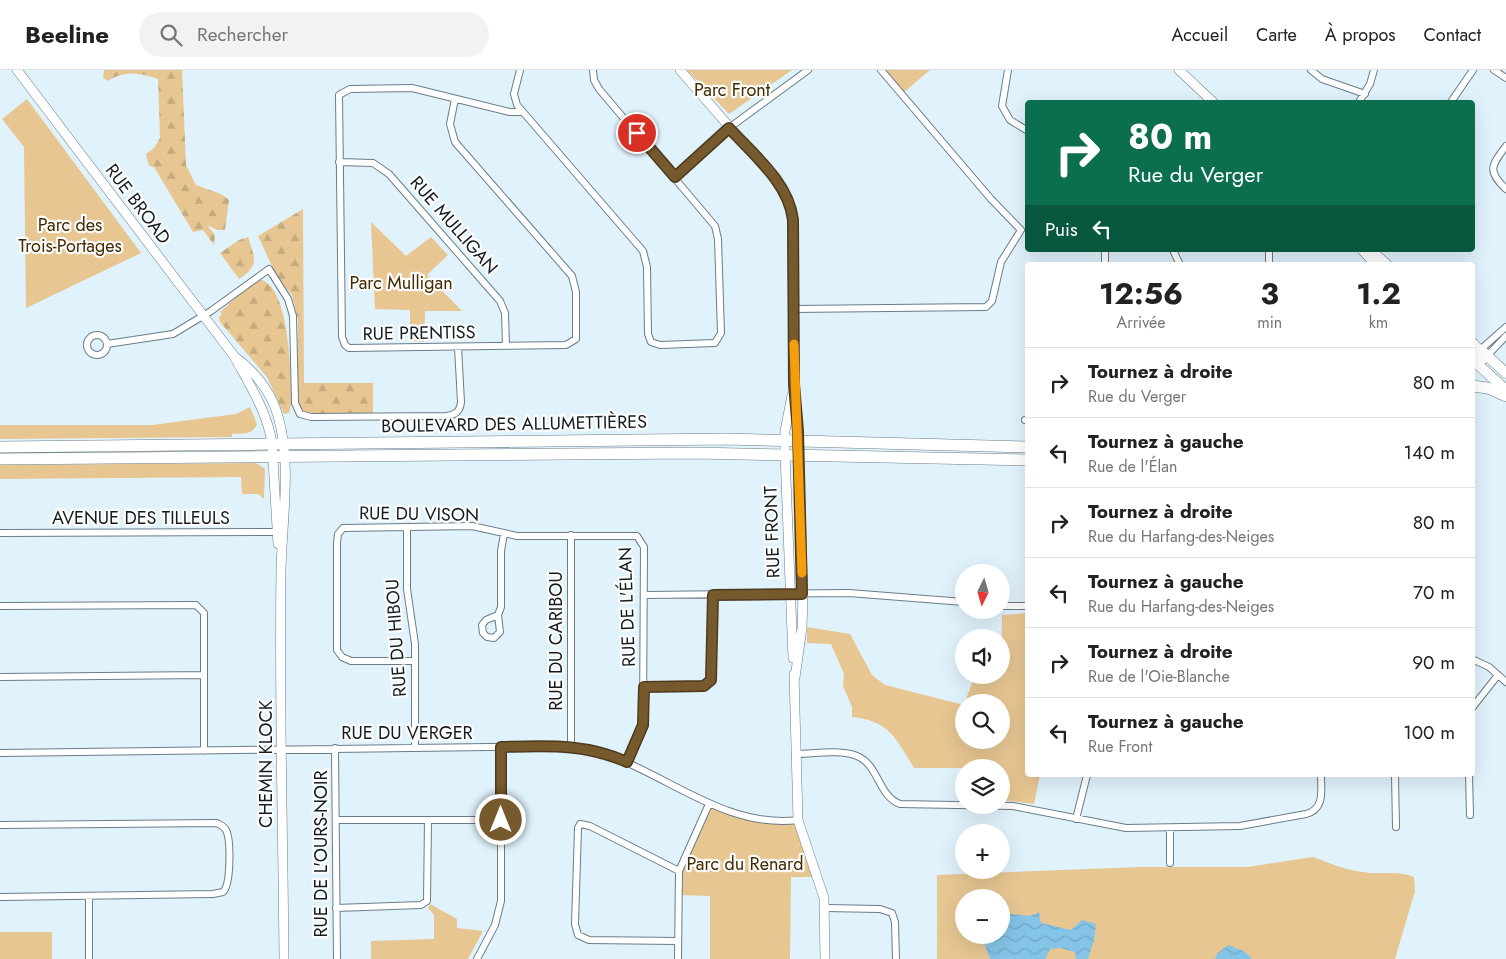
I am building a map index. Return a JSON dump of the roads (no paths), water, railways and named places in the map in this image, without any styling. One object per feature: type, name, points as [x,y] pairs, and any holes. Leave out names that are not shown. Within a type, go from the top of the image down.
[{"type":"highway","points":[[1475,386],[1488,388],[1506,396]]},
{"type":"highway","name":"BOULEVARD DES ALLUMETTIÈRES","points":[[0,446],[727,439],[1025,447]]},
{"type":"highway","name":"BOULEVARD DES ALLUMETTIÈRES","points":[[0,459],[798,454],[1025,460]]},
{"type":"main road","points":[[1476,355],[1506,373]]},
{"type":"main road","points":[[1476,355],[1506,390]]},
{"type":"street","name":"RUE BROAD","points":[[17,70],[234,356],[261,407],[277,443],[279,457]]},
{"type":"street","points":[[520,70],[514,94],[517,105],[643,251],[647,267],[648,334],[651,342],[660,346],[711,344],[718,341],[721,334],[717,232],[711,220],[599,90],[594,80],[594,70]]},
{"type":"street","name":"RUE FRONT","points":[[680,70],[780,184],[790,204],[793,220],[794,384],[798,441],[802,594],[802,628],[795,678]]},
{"type":"street","points":[[675,177],[729,128],[808,70]]},
{"type":"street","points":[[881,70],[991,200],[1025,232]]},
{"type":"street","points":[[1008,70],[1002,100],[1004,111],[1010,120],[1025,129]]},
{"type":"street","points":[[1179,70],[1211,100]]},
{"type":"street","points":[[1310,70],[1322,80],[1365,94]]},
{"type":"street","points":[[1360,100],[1365,94],[1374,70]]},
{"type":"street","points":[[1452,100],[1473,70]]},
{"type":"street","points":[[1494,70],[1506,78]]},
{"type":"street","name":"RUE PRENTISS","points":[[455,99],[450,124],[455,142],[568,271],[576,285],[577,336],[574,343],[566,346],[354,349],[345,345],[342,337],[338,103],[341,92],[350,89],[412,88],[510,112],[522,112]]},
{"type":"street","points":[[1506,146],[1495,161],[1492,169],[1494,176],[1506,189]]},
{"type":"street","name":"RUE MULLIGAN","points":[[339,162],[373,163],[389,174],[500,301],[505,313],[506,346]]},
{"type":"street","points":[[793,309],[986,307],[992,301],[1001,262],[1021,230]]},
{"type":"street","points":[[1364,252],[1373,262]]},
{"type":"street","points":[[1372,252],[1384,262]]},
{"type":"street","points":[[107,344],[173,334],[203,316],[269,269],[288,299],[293,316],[295,403],[300,414],[311,417],[436,416],[455,414],[461,402],[458,347]]},
{"type":"street","points":[[1476,355],[1506,327]]},
{"type":"street","points":[[1476,355],[1506,336]]},
{"type":"street","name":"RUE FRONT","points":[[794,384],[785,441],[785,454],[795,678],[795,754],[798,820],[805,845],[822,887],[825,908],[825,959]]},
{"type":"street","name":"CHEMIN KLOCK","points":[[279,457],[284,959]]},
{"type":"street","name":"RUE DU VISON","points":[[415,661],[351,661],[342,657],[337,650],[338,534],[343,528],[472,526],[504,534],[571,536],[629,534],[640,538]]},
{"type":"street","name":"RUE DU HIBOU","points":[[407,527],[407,589],[415,661],[415,747]]},
{"type":"street","name":"AVENUE DES TILLEULS","points":[[0,533],[280,532]]},
{"type":"street","points":[[498,615],[500,607],[501,551],[504,534]]},
{"type":"street","name":"RUE DU CARIBOU","points":[[570,746],[571,536]]},
{"type":"street","name":"RUE DE L'ÉLAN","points":[[627,762],[643,725],[644,547],[640,538]]},
{"type":"street","points":[[644,596],[878,594],[955,601]]},
{"type":"street","points":[[644,687],[704,686],[711,680],[713,595]]},
{"type":"street","points":[[0,606],[196,605],[204,613],[204,751]]},
{"type":"street","points":[[1010,606],[1025,606]]},
{"type":"street","points":[[1475,660],[1489,667],[1506,682]]},
{"type":"street","points":[[0,677],[204,675]]},
{"type":"street","points":[[1475,704],[1498,675]]},
{"type":"street","name":"RUE DU VERGER","points":[[0,753],[204,751],[282,748],[570,746],[603,752],[627,762],[709,804],[753,818],[798,820]]},
{"type":"street","points":[[477,959],[495,925],[502,901],[501,747]]},
{"type":"street","name":"RUE DE L'OURS-NOIR","points":[[335,748],[337,959]]},
{"type":"street","points":[[795,754],[848,754],[858,756],[872,768],[890,799],[900,804],[1013,806],[1117,828],[1249,825],[1312,812],[1316,810],[1321,801],[1321,777]]},
{"type":"street","points":[[1076,819],[1086,777]]},
{"type":"street","points":[[1395,777],[1396,827]]},
{"type":"street","points":[[1470,777],[1470,815]]},
{"type":"street","points":[[678,959],[679,871],[709,804]]},
{"type":"street","points":[[336,820],[501,820]]},
{"type":"street","points":[[336,908],[422,906],[427,901],[428,820]]},
{"type":"street","points":[[0,825],[212,822],[226,830],[229,882],[224,892],[213,894],[0,897]]},
{"type":"street","points":[[677,941],[589,940],[578,936],[575,924],[578,828],[580,824],[590,826],[679,871]]},
{"type":"street","points":[[1170,828],[1170,863]]},
{"type":"street","points":[[89,896],[89,959]]},
{"type":"street","points":[[825,908],[880,909],[892,913],[896,922],[896,959]]},
{"type":"water","points":[[1039,912],[1041,923],[1071,930],[1082,920],[1096,924],[1094,940],[1088,959],[1076,959],[1075,952],[1060,948],[1050,949],[1045,959],[990,959],[984,944],[1010,944],[1010,914],[1030,916]]},
{"type":"water","points":[[1228,945],[1244,951],[1252,959],[1215,959],[1217,954]]},
{"type":"park label","name":"Parc Front","points":[[732,90]]},
{"type":"park label","name":"Parc des Trois-Portages","points":[[70,235]]},
{"type":"park label","name":"Parc Mulligan","points":[[401,283]]},
{"type":"park label","name":"Parc du Renard","points":[[745,864]]}]
